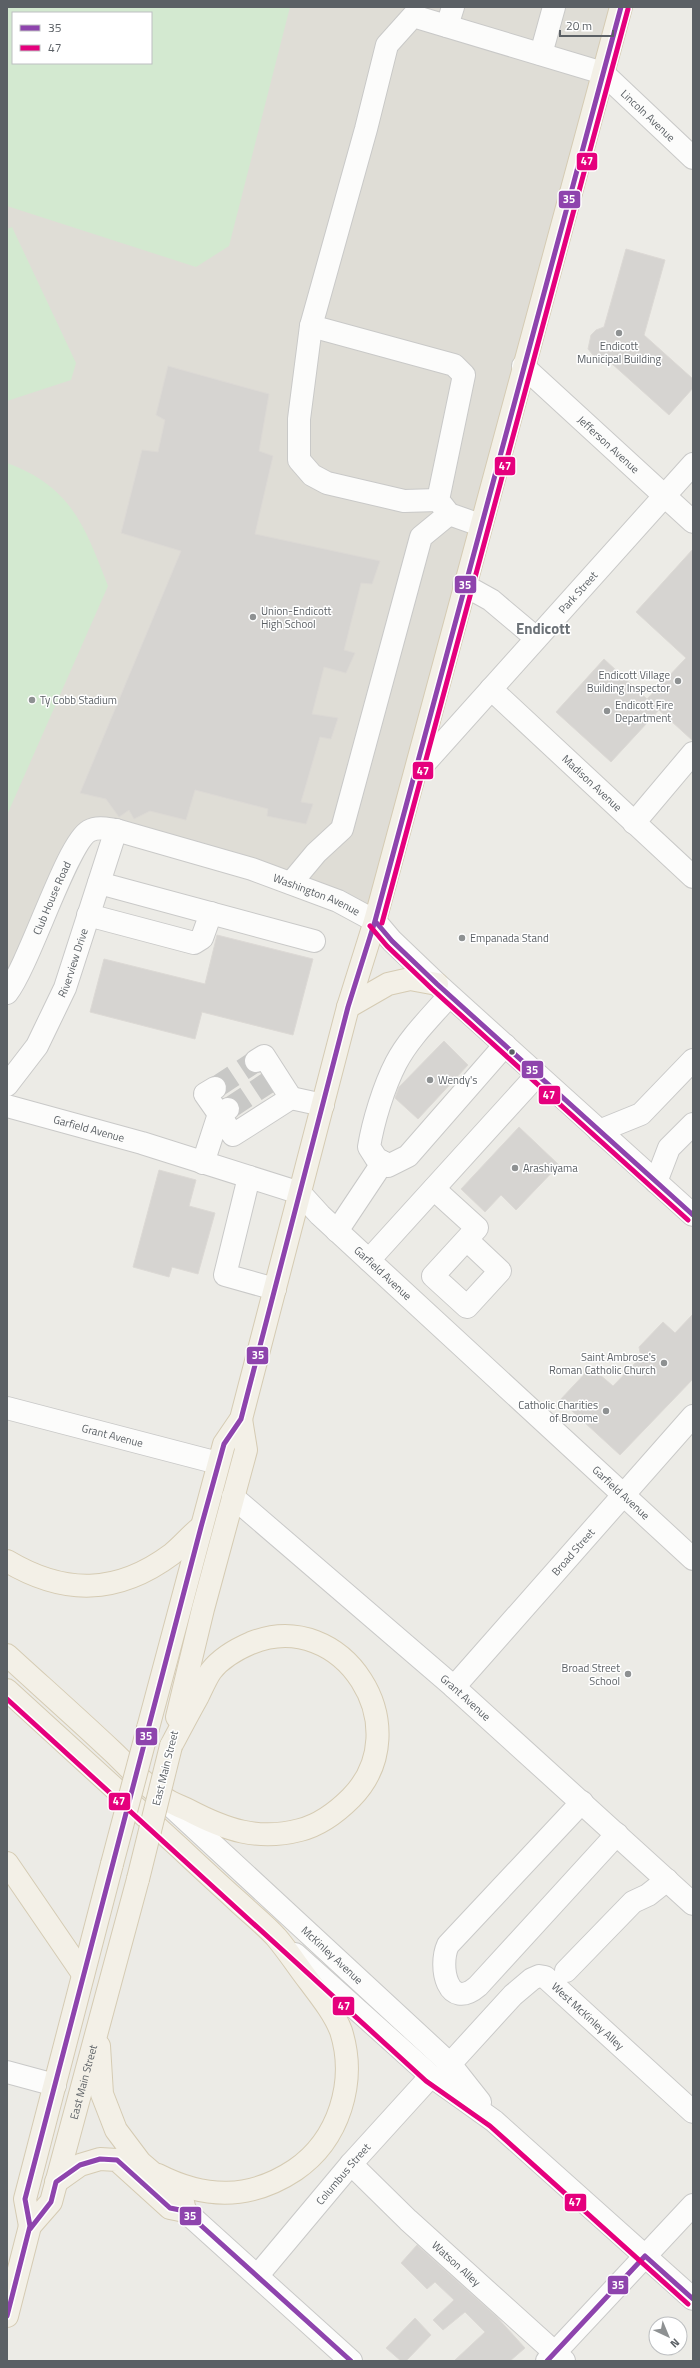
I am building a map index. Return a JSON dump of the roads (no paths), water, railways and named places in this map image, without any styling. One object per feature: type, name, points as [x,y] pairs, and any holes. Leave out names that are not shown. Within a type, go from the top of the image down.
[{"type":"main road","name":"East Main Street","points":[[7,2316],[30,2226],[25,2199],[201,1526],[224,1444],[241,1419],[348,1007],[375,921],[480,525],[621,7]]},
{"type":"main road","points":[[348,1007],[388,984],[410,979],[443,990]]},
{"type":"main road","name":"East Main Street","points":[[30,2226],[50,2202],[98,2031],[138,1879],[203,1609],[246,1450],[241,1419]]},
{"type":"main road","points":[[7,1561],[34,1576],[61,1584],[91,1587],[125,1579],[154,1565],[172,1555],[201,1526]]},
{"type":"main road","points":[[7,1655],[163,1798],[210,1822],[248,1834],[288,1833],[307,1828],[341,1808],[359,1790],[369,1776],[379,1737],[376,1714],[363,1681],[352,1667],[334,1652],[320,1644],[302,1638],[280,1637],[261,1640],[242,1647],[224,1658],[211,1671],[170,1746]]},
{"type":"main road","points":[[7,1690],[276,1936],[329,2007],[340,2031],[347,2061],[346,2090],[338,2117],[324,2143],[306,2163],[284,2178],[256,2190],[229,2194],[199,2190],[158,2175]]},
{"type":"main road","points":[[7,1863],[83,1974]]},
{"type":"main road","points":[[56,2182],[80,2165],[100,2159],[117,2160],[170,2208],[185,2211],[182,2198],[158,2175],[140,2162],[116,2130],[102,2094],[98,2031]]},
{"type":"street","points":[[541,54],[554,7]]},
{"type":"street","points":[[480,525],[443,507],[404,501],[327,483],[312,475],[299,460],[299,419],[311,326],[366,129],[387,45],[413,16],[450,17],[541,54],[603,73]]},
{"type":"street","name":"Lincoln Avenue","points":[[603,73],[693,158]]},
{"type":"street","points":[[291,883],[316,853],[342,829],[421,538],[443,507],[464,375],[454,365],[311,326]]},
{"type":"street","name":"Jefferson Avenue","points":[[524,366],[693,522]]},
{"type":"street","name":"Park Street","points":[[415,774],[693,464]]},
{"type":"street","points":[[464,585],[491,600],[536,638]]},
{"type":"street","name":"Madison Avenue","points":[[491,689],[693,877]]},
{"type":"street","points":[[634,823],[693,753]]},
{"type":"street","name":"Club House Road","points":[[7,994],[28,957],[74,847],[88,831],[98,828],[116,830]]},
{"type":"street","name":"Washington Avenue","points":[[116,830],[252,869],[338,901],[375,921],[392,941],[443,990],[693,1215]]},
{"type":"street","name":"Riverview Drive","points":[[7,1085],[37,1046],[65,988],[116,830]]},
{"type":"street","points":[[99,883],[314,941]]},
{"type":"street","points":[[88,915],[194,943],[202,938],[210,913]]},
{"type":"street","points":[[443,990],[396,1063],[372,1125],[369,1147],[383,1162],[388,1166],[408,1156],[505,1045]]},
{"type":"street","points":[[256,1061],[264,1056],[273,1080],[291,1098],[323,1105]]},
{"type":"street","points":[[599,1131],[641,1114],[693,1059]]},
{"type":"street","points":[[369,1260],[537,1075]]},
{"type":"street","points":[[215,1088],[205,1094],[223,1112],[233,1135],[291,1098]]},
{"type":"street","name":"Garfield Avenue","points":[[7,1106],[142,1143],[300,1193],[337,1231],[411,1300],[693,1559]]},
{"type":"street","points":[[203,1163],[223,1112]]},
{"type":"street","points":[[656,1182],[669,1148],[693,1124]]},
{"type":"street","points":[[337,1231],[383,1162]]},
{"type":"street","points":[[249,1177],[225,1275],[275,1289]]},
{"type":"street","points":[[411,1300],[477,1228],[434,1189]]},
{"type":"street","points":[[433,1276],[467,1307],[500,1271],[467,1240]]},
{"type":"street","name":"Grant Avenue","points":[[7,1408],[218,1463]]},
{"type":"street","name":"Broad Street","points":[[454,1687],[693,1416]]},
{"type":"street","name":"Grant Avenue","points":[[233,1497],[454,1687],[693,1904]]},
{"type":"street","name":"McKinley Avenue","points":[[163,1798],[450,2064],[494,2121]]},
{"type":"street","points":[[582,1802],[448,1945],[444,1955],[444,1977],[451,1989],[460,1994],[469,1993],[478,1986],[617,1834]]},
{"type":"street","points":[[566,1971],[633,1902],[648,1894],[667,1880]]},
{"type":"street","name":"McKinley Avenue","points":[[276,1936],[431,2076],[494,2121],[693,2299]]},
{"type":"street","name":"West McKinley Alley","points":[[450,2064],[513,1995],[532,1979],[539,1976],[544,1977],[693,2112]]},
{"type":"street","points":[[7,2072],[55,2085]]},
{"type":"street","name":"Columbus Street","points":[[258,2275],[351,2164],[431,2076]]},
{"type":"street","name":"Watson Alley","points":[[351,2164],[408,2220],[556,2358]]},
{"type":"street","points":[[556,2358],[645,2256],[693,2205]]},
{"type":"street","points":[[185,2211],[352,2361]]},
{"type":"tunnel","points":[[215,1088],[256,1061]]},
{"type":"tunnel","points":[[228,1109],[269,1082]]},
{"type":"place","name":"Endicott Municipal Building","points":[[619,333]]},
{"type":"place","name":"Union-Endicott High School","points":[[253,617]]},
{"type":"place","name":"Endicott Village Building Inspector","points":[[678,681]]},
{"type":"place","name":"Ty Cobb Stadium","points":[[32,700]]},
{"type":"place","name":"Endicott Fire Department","points":[[607,711]]},
{"type":"place","name":"Empanada Stand","points":[[462,938]]},
{"type":"place","name":"Wendy's","points":[[430,1080]]},
{"type":"place","name":"Arashiyama","points":[[515,1168]]},
{"type":"place","name":"Saint Ambrose's Roman Catholic Church","points":[[664,1363]]},
{"type":"place","name":"Catholic Charities of Broome","points":[[606,1411]]},
{"type":"place","name":"Broad Street School","points":[[628,1674]]},
{"type":"district","name":"Endicott","points":[[543,629]]}]
